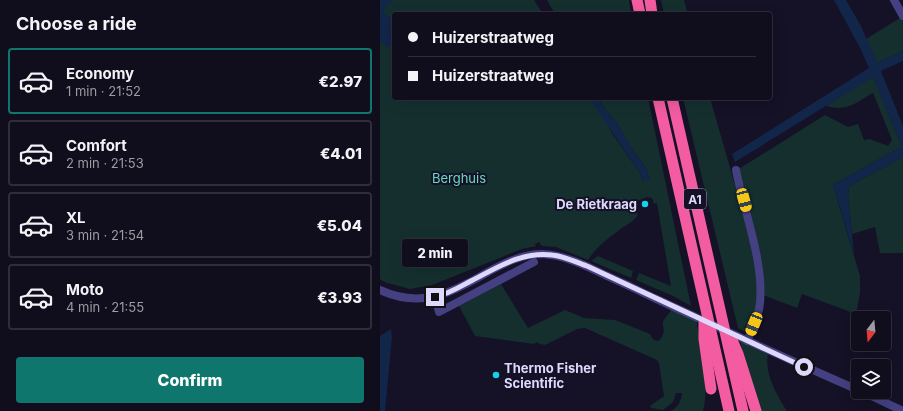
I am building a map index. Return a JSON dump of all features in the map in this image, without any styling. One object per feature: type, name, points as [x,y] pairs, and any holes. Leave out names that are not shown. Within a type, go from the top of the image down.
[{"type":"highway","points":[[637,0],[640,12]]},
{"type":"highway","points":[[650,0],[652,12]]},
{"type":"highway","name":"A1","points":[[658,100],[705,304],[709,341],[711,388]]},
{"type":"highway","name":"A1","points":[[672,100],[721,311],[734,352],[756,411]]},
{"type":"highway","name":"A1","points":[[709,341],[729,411]]},
{"type":"highway","name":"A1","points":[[734,352],[743,411]]},
{"type":"street","points":[[894,0],[903,16]]},
{"type":"street","points":[[736,170],[752,230],[760,293],[758,311],[747,341]]},
{"type":"street","points":[[380,290],[408,298],[435,297],[448,293],[488,273],[502,264],[527,256],[540,254],[558,256],[587,266],[747,341],[851,387]]},
{"type":"street","points":[[435,297],[439,312],[534,262]]},
{"type":"street","points":[[488,273],[494,282]]},
{"type":"street","points":[[877,399],[902,411]]},
{"type":"green space","name":"Berghuis","points":[[380,0],[534,0],[542,12],[392,12],[392,100],[595,100],[612,133],[640,173],[643,181],[650,181],[646,168],[633,151],[616,122],[599,100],[648,100],[691,306],[673,296],[636,280],[639,273],[671,286],[657,203],[654,204],[652,198],[647,197],[632,203],[638,215],[636,218],[606,241],[588,260],[556,247],[542,246],[539,242],[535,244],[536,246],[522,249],[432,285],[410,289],[384,282],[380,279]]},
{"type":"green space","points":[[547,0],[629,0],[631,12],[587,11],[554,12]]},
{"type":"green space","points":[[661,0],[684,0],[687,12],[664,12]]},
{"type":"green space","points":[[900,18],[903,21],[903,51],[877,63],[866,39]]},
{"type":"green space","points":[[873,76],[901,145],[901,147],[833,185],[860,276],[860,293],[857,311],[851,312],[802,294],[797,308],[763,295],[737,170],[825,115],[848,127],[858,124],[864,140],[870,139],[888,146],[892,140],[873,93],[851,106],[833,108],[826,106]]},
{"type":"green space","points":[[683,100],[711,100],[749,234],[756,272],[758,291],[757,300],[754,318],[747,333],[738,328]]},
{"type":"green space","points":[[903,157],[903,253],[880,253],[875,227],[852,234],[848,196],[849,186]]},
{"type":"green space","points":[[598,256],[633,271],[631,278],[591,261]]},
{"type":"green space","points":[[501,284],[528,328],[565,310],[584,318],[615,320],[650,334],[653,339],[658,341],[664,333],[663,321],[672,309],[696,319],[703,353],[706,388],[703,411],[671,411],[679,404],[682,393],[676,393],[673,402],[663,410],[651,408],[650,406],[664,396],[659,363],[657,360],[585,328],[577,329],[545,345],[537,342],[534,344],[475,336],[459,306]]},
{"type":"green space","points":[[740,341],[768,354],[767,362],[772,384],[787,411],[758,411]]},
{"type":"water","points":[[380,0],[393,0],[382,12],[392,18],[392,43],[388,48],[380,41]]},
{"type":"water","points":[[834,0],[846,0],[861,26],[877,63],[903,51],[903,61],[881,71],[903,126],[903,157],[849,186],[848,196],[854,254],[833,185],[901,147],[873,77],[735,162],[732,154],[869,68]]},
{"type":"water","points":[[590,100],[599,100],[616,122],[633,151],[646,168],[650,181],[643,181],[640,173]]},
{"type":"water","points":[[391,329],[392,337],[385,411],[380,411],[380,336]]},
{"type":"place","name":"De Rietkraag","points":[[645,204]]},
{"type":"place","name":"Thermo Fisher Scientific","points":[[496,375]]},
{"type":"route","points":[[435,297],[448,293],[488,273],[502,264],[518,258],[540,254],[558,256],[587,266],[804,367]]}]
